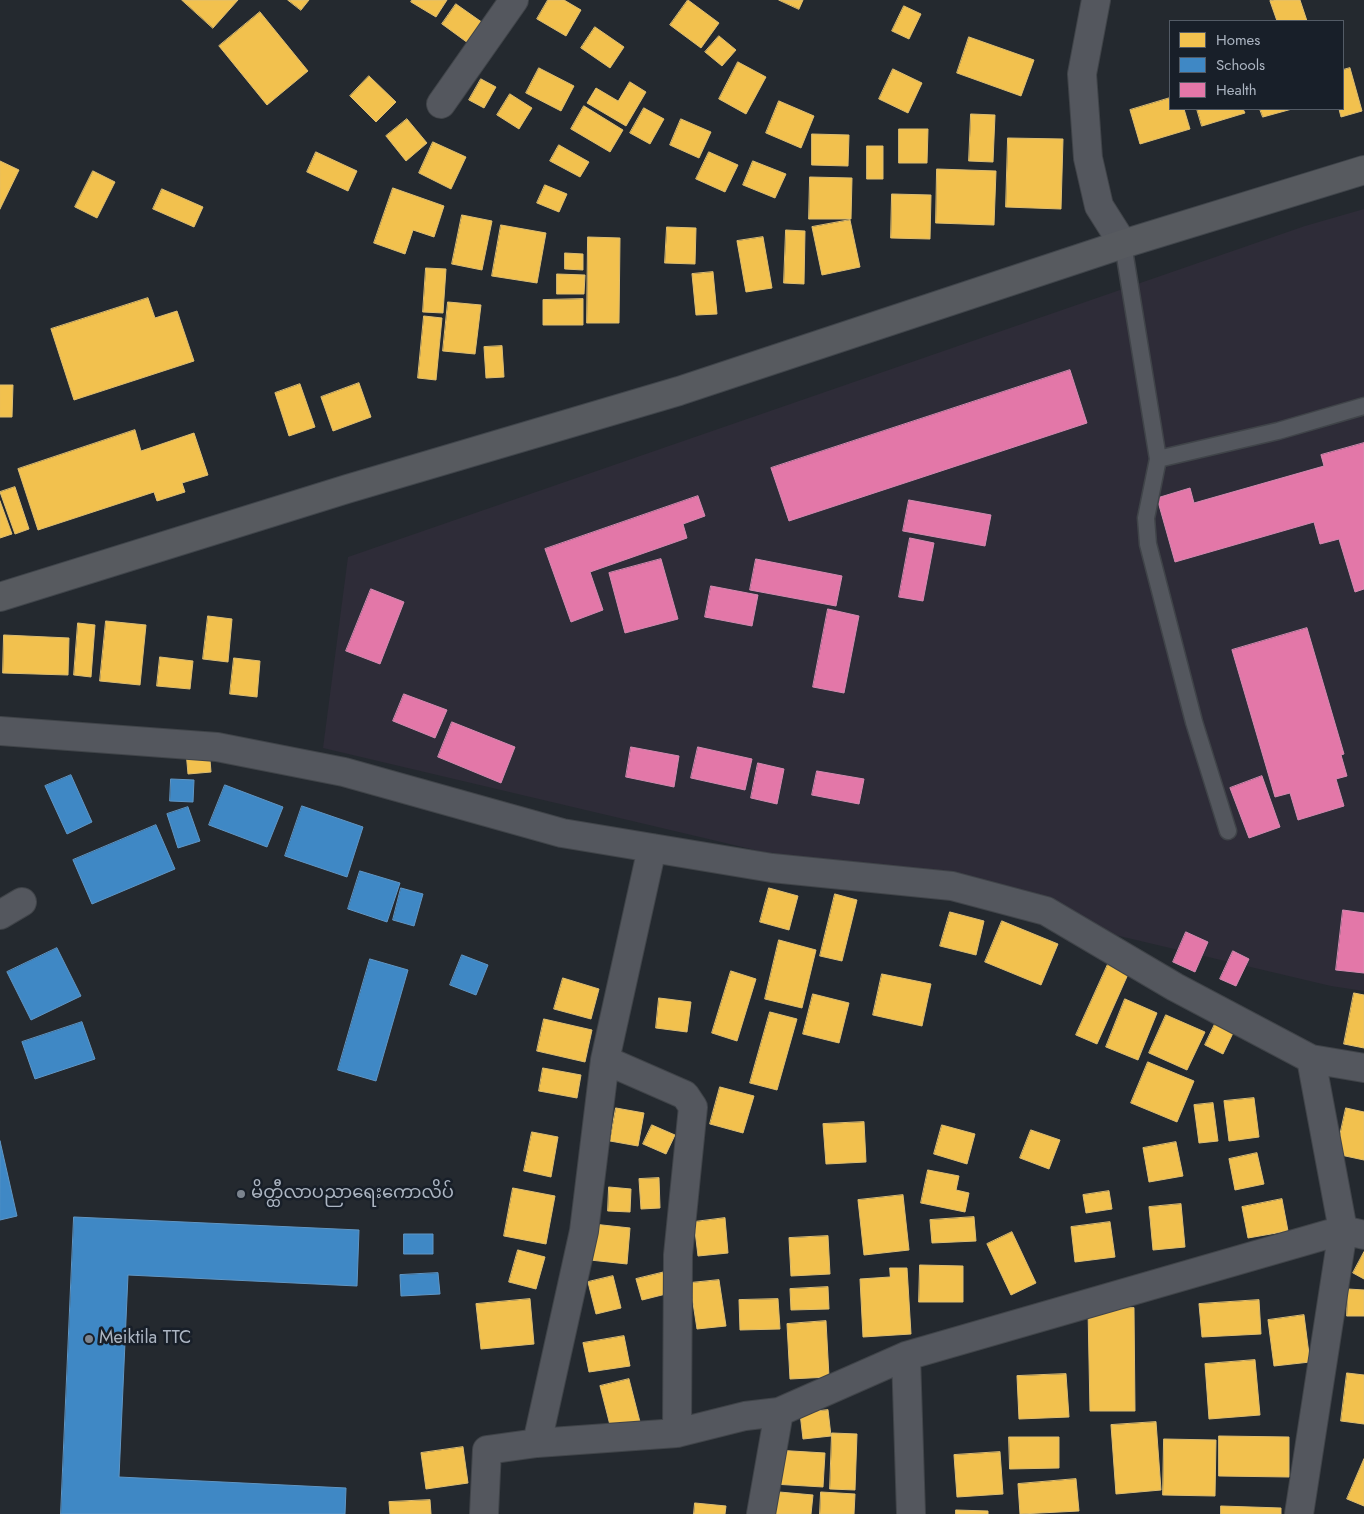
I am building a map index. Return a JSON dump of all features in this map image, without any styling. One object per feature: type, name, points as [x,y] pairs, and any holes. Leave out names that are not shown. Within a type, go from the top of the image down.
[{"type":"highway","points":[[0,597],[347,489],[679,391],[1122,244],[1364,170]]},
{"type":"street","points":[[441,104],[514,0]]},
{"type":"street","points":[[1096,0],[1082,74],[1088,158],[1099,206],[1122,244]]},
{"type":"street","points":[[0,731],[217,747],[344,772],[562,833],[772,868],[952,886],[1046,911],[1175,986],[1310,1058],[1364,1068]]},
{"type":"street","points":[[537,1443],[584,1231],[605,1060],[652,848]]},
{"type":"street","points":[[1299,1514],[1354,1232],[1310,1058]]},
{"type":"street","points":[[605,1060],[685,1096],[692,1107],[678,1255],[678,1433]]},
{"type":"street","points":[[484,1514],[487,1450],[537,1443],[678,1433],[746,1416],[778,1412],[906,1356],[1354,1232]]},
{"type":"street","points":[[906,1356],[911,1514]]},
{"type":"street","points":[[761,1514],[778,1412]]},
{"type":"lane","points":[[1122,244],[1158,459],[1146,518],[1148,544],[1194,722],[1228,831]]},
{"type":"lane","points":[[1158,459],[1278,431],[1364,406]]},
{"type":"shaded area","points":[[1364,209],[1364,991],[1331,986],[323,748],[348,557],[1305,226]]},
{"type":"building: Homes","points":[[182,0],[238,0],[213,28]]},
{"type":"building: Homes","points":[[288,0],[309,0],[301,10]]},
{"type":"building: Homes","points":[[412,0],[447,0],[436,17],[411,2]]},
{"type":"building: Homes","points":[[548,0],[564,0],[581,10],[566,36],[537,19]]},
{"type":"building: Homes","points":[[688,0],[719,23],[701,48],[670,25]]},
{"type":"building: Homes","points":[[779,0],[803,0],[799,9]]},
{"type":"building: Homes","points":[[1300,0],[1307,20],[1277,20],[1270,1]]},
{"type":"building: Homes","points":[[456,4],[483,23],[468,43],[442,24]]},
{"type":"building: Homes","points":[[904,6],[921,14],[909,39],[892,31]]},
{"type":"building: Homes","points":[[260,12],[308,71],[267,105],[219,46]]},
{"type":"building: Homes","points":[[595,27],[624,47],[610,68],[581,48]]},
{"type":"building: Homes","points":[[719,36],[736,50],[722,66],[705,52]]},
{"type":"building: Homes","points":[[969,37],[1034,60],[1021,96],[957,73]]},
{"type":"building: Homes","points":[[738,62],[766,77],[746,114],[719,99]]},
{"type":"building: Homes","points":[[539,68],[574,86],[561,111],[526,93]]},
{"type":"building: Homes","points":[[1350,68],[1362,111],[1341,117],[1339,110],[1344,110],[1344,70]]},
{"type":"building: Homes","points":[[893,69],[922,83],[908,113],[879,99]]},
{"type":"building: Homes","points":[[369,76],[396,102],[376,122],[350,96]]},
{"type":"building: Homes","points":[[481,79],[496,87],[484,108],[469,100]]},
{"type":"building: Homes","points":[[630,82],[646,92],[626,126],[587,103],[596,88],[618,101]]},
{"type":"building: Homes","points":[[510,94],[532,108],[519,129],[497,115]]},
{"type":"building: Homes","points":[[1169,98],[1169,110],[1184,110],[1190,129],[1140,144],[1130,110]]},
{"type":"building: Homes","points":[[779,101],[814,116],[801,148],[766,133]]},
{"type":"building: Homes","points":[[584,106],[623,130],[610,152],[571,129]]},
{"type":"building: Homes","points":[[644,108],[664,119],[650,144],[630,133]]},
{"type":"building: Homes","points":[[1197,110],[1244,110],[1245,113],[1202,126]]},
{"type":"building: Homes","points":[[1260,110],[1288,110],[1263,117]]},
{"type":"building: Homes","points":[[971,114],[995,115],[993,162],[969,161]]},
{"type":"building: Homes","points":[[407,119],[427,143],[406,161],[386,136]]},
{"type":"building: Homes","points":[[681,119],[711,132],[699,158],[670,145]]},
{"type":"building: Homes","points":[[899,129],[928,129],[927,163],[899,163]]},
{"type":"building: Homes","points":[[812,134],[849,135],[848,166],[812,165]]},
{"type":"building: Homes","points":[[1008,138],[1063,139],[1061,209],[1006,207]]},
{"type":"building: Homes","points":[[433,142],[466,157],[451,189],[419,173]]},
{"type":"building: Homes","points":[[559,145],[589,162],[580,177],[550,161]]},
{"type":"building: Homes","points":[[867,146],[883,146],[883,179],[867,179]]},
{"type":"building: Homes","points":[[316,152],[357,171],[348,191],[307,172]]},
{"type":"building: Homes","points":[[709,152],[738,165],[725,192],[696,179]]},
{"type":"building: Homes","points":[[0,161],[19,170],[0,209]]},
{"type":"building: Homes","points":[[753,161],[786,174],[775,198],[743,185]]},
{"type":"building: Homes","points":[[937,169],[996,171],[994,225],[936,223]]},
{"type":"building: Homes","points":[[93,171],[115,182],[97,218],[75,207]]},
{"type":"building: Homes","points":[[810,177],[852,178],[851,219],[809,219]]},
{"type":"building: Homes","points":[[545,185],[567,194],[559,212],[537,203]]},
{"type":"building: Homes","points":[[393,188],[444,206],[434,237],[413,230],[405,254],[374,243]]},
{"type":"building: Homes","points":[[162,189],[203,207],[194,227],[153,209]]},
{"type":"building: Homes","points":[[892,194],[931,195],[930,239],[891,238]]},
{"type":"building: Homes","points":[[462,215],[492,221],[482,270],[452,264]]},
{"type":"building: Homes","points":[[850,220],[860,267],[822,275],[812,227]]},
{"type":"building: Homes","points":[[501,225],[546,233],[537,283],[492,276]]},
{"type":"building: Homes","points":[[667,227],[696,228],[695,264],[665,263]]},
{"type":"building: Homes","points":[[786,230],[805,231],[804,284],[784,283]]},
{"type":"building: Homes","points":[[588,237],[620,238],[619,323],[587,323]]},
{"type":"building: Homes","points":[[763,237],[772,288],[746,292],[737,241]]},
{"type":"building: Homes","points":[[565,253],[583,254],[583,270],[565,269]]},
{"type":"building: Homes","points":[[426,268],[446,269],[443,313],[423,312]]},
{"type":"building: Homes","points":[[713,272],[717,314],[696,315],[692,274]]},
{"type":"building: Homes","points":[[557,274],[585,275],[584,294],[557,294]]},
{"type":"building: Homes","points":[[148,298],[155,318],[177,311],[194,361],[74,400],[51,329]]},
{"type":"building: Homes","points":[[583,299],[583,325],[543,325],[543,300]]},
{"type":"building: Homes","points":[[448,302],[481,305],[475,354],[443,351]]},
{"type":"building: Homes","points":[[424,316],[442,318],[436,380],[418,378]]},
{"type":"building: Homes","points":[[502,346],[504,377],[486,378],[484,347]]},
{"type":"building: Homes","points":[[359,383],[371,417],[333,431],[321,397]]},
{"type":"building: Homes","points":[[300,384],[315,427],[289,436],[275,393]]},
{"type":"building: Homes","points":[[0,385],[13,385],[12,417],[0,417]]},
{"type":"building: Homes","points":[[135,430],[141,451],[194,433],[208,475],[182,483],[185,492],[157,501],[154,492],[38,530],[18,469]]},
{"type":"building: Homes","points":[[15,487],[29,529],[15,534],[0,492]]},
{"type":"building: Homes","points":[[0,501],[12,534],[0,538]]},
{"type":"building: Homes","points":[[208,616],[232,619],[228,662],[203,659]]},
{"type":"building: Homes","points":[[106,621],[146,625],[140,685],[100,681]]},
{"type":"building: Homes","points":[[78,623],[95,625],[91,677],[74,675]]},
{"type":"building: Homes","points":[[4,635],[69,638],[68,675],[3,673]]},
{"type":"building: Homes","points":[[160,657],[193,661],[190,689],[157,686]]},
{"type":"building: Homes","points":[[234,658],[260,661],[257,697],[230,694]]},
{"type":"building: Homes","points":[[209,748],[211,772],[188,774],[186,751]]},
{"type":"building: Homes","points":[[769,888],[798,896],[789,930],[760,922]]},
{"type":"building: Homes","points":[[835,894],[857,900],[842,961],[820,956]]},
{"type":"building: Homes","points":[[950,912],[984,921],[976,955],[940,946]]},
{"type":"building: Homes","points":[[1002,921],[1058,944],[1041,985],[985,962]]},
{"type":"building: Homes","points":[[779,940],[816,950],[802,1008],[765,999]]},
{"type":"building: Homes","points":[[1109,962],[1129,972],[1097,1044],[1076,1035]]},
{"type":"building: Homes","points":[[731,971],[756,979],[737,1041],[712,1033]]},
{"type":"building: Homes","points":[[882,974],[931,984],[922,1026],[873,1015]]},
{"type":"building: Homes","points":[[563,978],[599,989],[591,1019],[554,1009]]},
{"type":"building: Homes","points":[[1354,993],[1364,995],[1364,1048],[1344,1044]]},
{"type":"building: Homes","points":[[813,994],[849,1003],[839,1043],[803,1034]]},
{"type":"building: Homes","points":[[659,998],[691,1002],[687,1032],[656,1028]]},
{"type":"building: Homes","points":[[1125,999],[1157,1013],[1138,1060],[1106,1047]]},
{"type":"building: Homes","points":[[770,1012],[797,1019],[777,1090],[750,1083]]},
{"type":"building: Homes","points":[[1166,1015],[1205,1032],[1187,1070],[1149,1053]]},
{"type":"building: Homes","points":[[544,1019],[592,1030],[585,1062],[537,1051]]},
{"type":"building: Homes","points":[[1215,1024],[1233,1033],[1223,1054],[1205,1045]]},
{"type":"building: Homes","points":[[1148,1062],[1194,1081],[1177,1122],[1131,1103]]},
{"type":"building: Homes","points":[[543,1068],[581,1075],[577,1098],[539,1091]]},
{"type":"building: Homes","points":[[720,1087],[754,1096],[743,1133],[710,1124]]},
{"type":"building: Homes","points":[[1254,1098],[1259,1137],[1229,1141],[1224,1101]]},
{"type":"building: Homes","points":[[1213,1103],[1218,1141],[1199,1143],[1194,1105]]},
{"type":"building: Homes","points":[[616,1108],[644,1113],[638,1146],[610,1141]]},
{"type":"building: Homes","points":[[1346,1108],[1364,1112],[1364,1160],[1336,1154]]},
{"type":"building: Homes","points":[[864,1122],[866,1162],[826,1164],[823,1124]]},
{"type":"building: Homes","points":[[652,1125],[675,1135],[666,1154],[643,1144]]},
{"type":"building: Homes","points":[[942,1125],[975,1134],[967,1164],[934,1154]]},
{"type":"building: Homes","points":[[1031,1130],[1060,1140],[1049,1169],[1020,1158]]},
{"type":"building: Homes","points":[[532,1132],[558,1137],[551,1177],[524,1171]]},
{"type":"building: Homes","points":[[1176,1142],[1183,1176],[1149,1182],[1143,1148]]},
{"type":"building: Homes","points":[[1257,1153],[1264,1184],[1235,1190],[1229,1159]]},
{"type":"building: Homes","points":[[928,1170],[959,1176],[956,1190],[969,1193],[965,1212],[921,1203]]},
{"type":"building: Homes","points":[[659,1178],[660,1208],[641,1209],[639,1179]]},
{"type":"building: Homes","points":[[609,1187],[631,1189],[630,1212],[608,1211]]},
{"type":"building: Homes","points":[[513,1188],[555,1196],[546,1244],[504,1236]]},
{"type":"building: Homes","points":[[1109,1191],[1112,1209],[1086,1213],[1083,1195]]},
{"type":"building: Homes","points":[[903,1195],[909,1250],[864,1255],[858,1200]]},
{"type":"building: Homes","points":[[1282,1199],[1288,1231],[1248,1238],[1242,1207]]},
{"type":"building: Homes","points":[[1181,1204],[1185,1247],[1153,1250],[1149,1207]]},
{"type":"building: Homes","points":[[974,1217],[976,1241],[932,1243],[930,1220]]},
{"type":"building: Homes","points":[[725,1218],[728,1253],[698,1256],[694,1222]]},
{"type":"building: Homes","points":[[1110,1222],[1115,1257],[1075,1262],[1071,1227]]},
{"type":"building: Homes","points":[[593,1224],[630,1228],[627,1264],[590,1260]]},
{"type":"building: Homes","points":[[1012,1232],[1036,1283],[1011,1295],[987,1244]]},
{"type":"building: Homes","points":[[828,1236],[830,1274],[791,1276],[789,1238]]},
{"type":"building: Homes","points":[[518,1250],[545,1257],[536,1289],[509,1282]]},
{"type":"building: Homes","points":[[1364,1252],[1364,1279],[1353,1273]]},
{"type":"building: Homes","points":[[920,1265],[963,1266],[963,1302],[919,1302]]},
{"type":"building: Homes","points":[[890,1268],[907,1268],[911,1334],[863,1337],[860,1279],[890,1277]]},
{"type":"building: Homes","points":[[665,1272],[670,1293],[642,1300],[636,1279]]},
{"type":"building: Homes","points":[[613,1276],[621,1308],[596,1314],[588,1282]]},
{"type":"building: Homes","points":[[719,1280],[726,1326],[697,1329],[690,1283]]},
{"type":"building: Homes","points":[[828,1287],[829,1309],[791,1310],[790,1289]]},
{"type":"building: Homes","points":[[1348,1289],[1364,1290],[1364,1316],[1347,1316]]},
{"type":"building: Homes","points":[[530,1299],[534,1344],[481,1349],[476,1304]]},
{"type":"building: Homes","points":[[778,1299],[780,1329],[740,1330],[739,1300]]},
{"type":"building: Homes","points":[[1259,1300],[1261,1334],[1202,1337],[1199,1304]]},
{"type":"building: Homes","points":[[1134,1308],[1135,1411],[1090,1411],[1088,1309]]},
{"type":"building: Homes","points":[[1304,1315],[1310,1362],[1274,1366],[1268,1320]]},
{"type":"building: Homes","points":[[826,1321],[829,1377],[790,1379],[787,1324]]},
{"type":"building: Homes","points":[[624,1336],[630,1366],[589,1372],[583,1343]]},
{"type":"building: Homes","points":[[1255,1360],[1260,1415],[1209,1419],[1205,1364]]},
{"type":"building: Homes","points":[[1347,1373],[1364,1375],[1364,1424],[1341,1421]]},
{"type":"building: Homes","points":[[1066,1374],[1069,1417],[1019,1419],[1017,1376]]},
{"type":"building: Homes","points":[[629,1379],[640,1422],[611,1429],[600,1386]]},
{"type":"building: Homes","points":[[828,1410],[831,1436],[803,1439],[800,1413]]},
{"type":"building: Homes","points":[[1156,1422],[1161,1490],[1116,1494],[1111,1425]]},
{"type":"building: Homes","points":[[832,1433],[857,1434],[855,1490],[830,1489]]},
{"type":"building: Homes","points":[[1219,1436],[1289,1437],[1289,1477],[1219,1476]]},
{"type":"building: Homes","points":[[1009,1437],[1059,1437],[1059,1468],[1010,1469]]},
{"type":"building: Homes","points":[[1164,1439],[1216,1440],[1215,1496],[1163,1495]]},
{"type":"building: Homes","points":[[463,1447],[468,1483],[426,1489],[421,1453]]},
{"type":"building: Homes","points":[[775,1450],[825,1453],[823,1487],[773,1484]]},
{"type":"building: Homes","points":[[1000,1452],[1003,1494],[957,1497],[954,1455]]},
{"type":"building: Homes","points":[[1364,1459],[1364,1506],[1347,1499]]},
{"type":"building: Homes","points":[[1076,1479],[1079,1511],[1020,1514],[1018,1484]]},
{"type":"building: Homes","points":[[768,1491],[813,1495],[811,1514],[765,1514]]},
{"type":"building: Homes","points":[[821,1492],[855,1494],[854,1514],[820,1514]]},
{"type":"building: Homes","points":[[430,1500],[431,1514],[390,1514],[389,1502]]},
{"type":"building: Homes","points":[[695,1503],[726,1506],[725,1514],[694,1514]]},
{"type":"building: Homes","points":[[1221,1506],[1281,1508],[1281,1514],[1221,1514]]},
{"type":"building: Homes","points":[[956,1510],[988,1511],[988,1514],[956,1514]]},
{"type":"building: Schools","points":[[71,775],[92,822],[67,834],[45,786]]},
{"type":"building: Schools","points":[[171,779],[194,780],[193,802],[170,801]]},
{"type":"building: Schools","points":[[225,785],[283,807],[267,847],[209,825]]},
{"type":"building: Schools","points":[[302,806],[363,827],[347,877],[285,856]]},
{"type":"building: Schools","points":[[188,807],[200,841],[178,848],[167,814]]},
{"type":"building: Schools","points":[[156,825],[175,869],[92,904],[73,860]]},
{"type":"building: Schools","points":[[360,871],[400,883],[387,922],[348,909]]},
{"type":"building: Schools","points":[[401,888],[423,894],[414,926],[393,920]]},
{"type":"building: Schools","points":[[57,948],[81,996],[31,1020],[7,972]]},
{"type":"building: Schools","points":[[462,955],[488,965],[476,995],[450,985]]},
{"type":"building: Schools","points":[[370,959],[408,970],[376,1081],[338,1070]]},
{"type":"building: Schools","points":[[82,1022],[95,1059],[35,1079],[22,1042]]},
{"type":"building: Schools","points":[[0,1141],[17,1216],[0,1220]]},
{"type":"building: Schools","points":[[74,1217],[359,1230],[357,1286],[128,1275],[119,1477],[346,1488],[345,1514],[61,1514]]},
{"type":"building: Schools","points":[[404,1234],[433,1234],[433,1254],[404,1254]]},
{"type":"building: Schools","points":[[438,1273],[440,1294],[401,1296],[400,1275]]},
{"type":"building: Health","points":[[1070,370],[1087,423],[789,521],[771,468]]},
{"type":"building: Health","points":[[1364,443],[1364,589],[1355,592],[1339,539],[1320,544],[1314,522],[1175,562],[1157,498],[1190,488],[1194,503],[1324,466],[1321,455]]},
{"type":"building: Health","points":[[698,496],[705,516],[683,524],[687,538],[590,572],[603,610],[571,622],[545,549]]},
{"type":"building: Health","points":[[909,500],[991,515],[985,546],[903,531]]},
{"type":"building: Health","points":[[910,538],[934,543],[923,601],[899,597]]},
{"type":"building: Health","points":[[661,559],[678,619],[625,633],[609,573]]},
{"type":"building: Health","points":[[756,559],[842,576],[836,606],[750,590]]},
{"type":"building: Health","points":[[711,586],[758,595],[752,626],[705,617]]},
{"type":"building: Health","points":[[371,589],[404,602],[380,664],[346,651]]},
{"type":"building: Health","points":[[828,609],[859,616],[844,693],[813,687]]},
{"type":"building: Health","points":[[1307,628],[1344,754],[1341,755],[1347,776],[1336,779],[1344,806],[1298,820],[1290,793],[1275,797],[1232,650]]},
{"type":"building: Health","points":[[404,694],[447,710],[435,738],[393,721]]},
{"type":"building: Health","points":[[452,722],[515,747],[501,783],[438,757]]},
{"type":"building: Health","points":[[631,747],[679,756],[674,787],[626,777]]},
{"type":"building: Health","points":[[698,747],[752,759],[745,790],[691,778]]},
{"type":"building: Health","points":[[758,763],[784,769],[777,804],[751,798]]},
{"type":"building: Health","points":[[817,771],[864,779],[859,804],[812,795]]},
{"type":"building: Health","points":[[1262,776],[1280,827],[1249,838],[1230,788]]},
{"type":"building: Health","points":[[1343,910],[1364,913],[1364,973],[1336,970]]},
{"type":"building: Health","points":[[1186,932],[1208,942],[1195,972],[1173,962]]},
{"type":"building: Health","points":[[1233,951],[1249,959],[1236,986],[1220,979]]},
{"type":"place","name":"မိတ္ထီလာပညာရေးကောလိပ်","points":[[241,1194]]},
{"type":"place","name":"Meiktila TTC","points":[[89,1339]]}]
